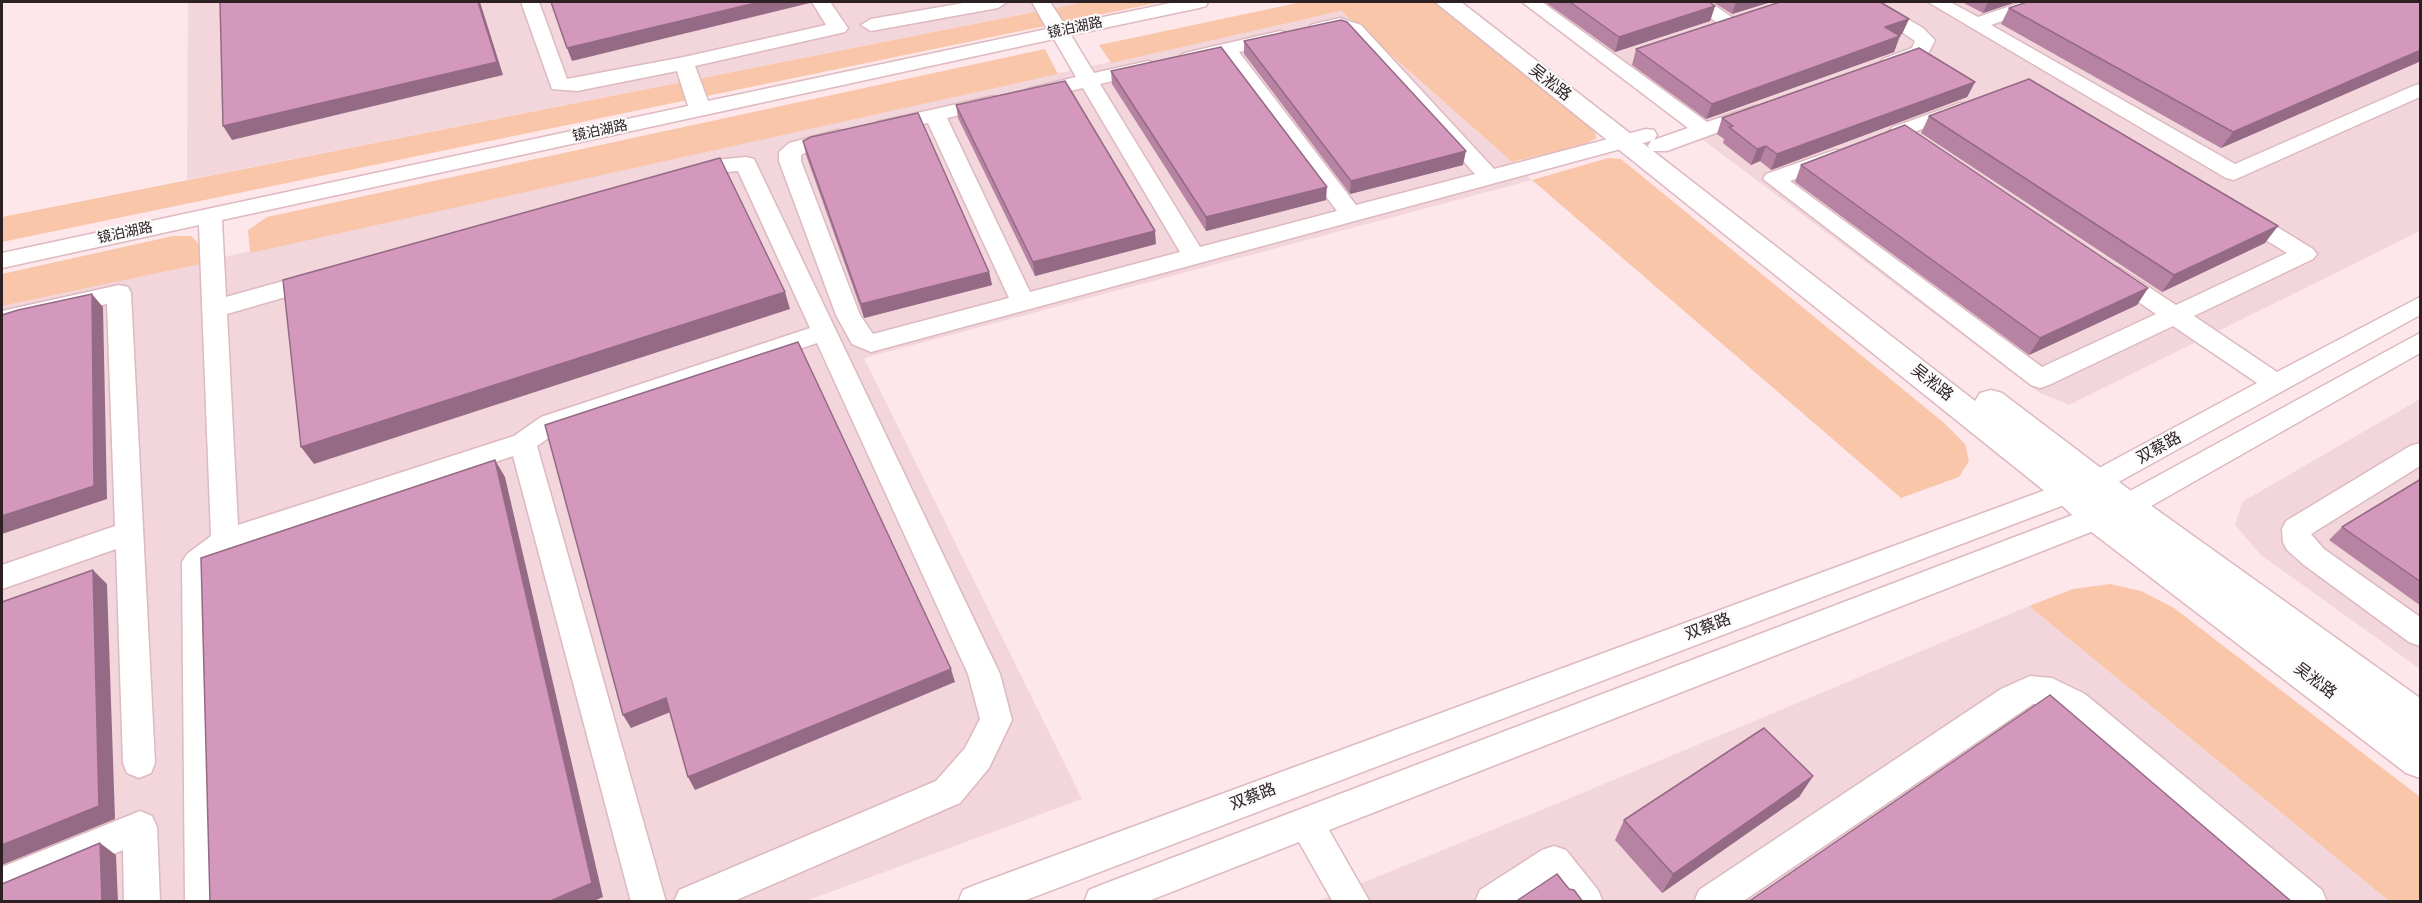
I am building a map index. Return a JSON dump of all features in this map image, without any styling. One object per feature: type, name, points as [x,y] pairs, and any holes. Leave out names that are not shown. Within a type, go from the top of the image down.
[{"type":"main road","name":"吴淞路","points":[[1447,2],[1643,141]]},
{"type":"main road","name":"吴淞路","points":[[1476,2],[1643,141],[2083,487],[2127,506],[2421,720]]},
{"type":"main road","name":"吴淞路","points":[[2083,487],[2097,518],[2421,760]]},
{"type":"street","points":[[530,2],[559,84],[577,85],[838,28],[821,2]]},
{"type":"street","points":[[871,25],[998,2]]},
{"type":"street","points":[[1041,2],[1194,256]]},
{"type":"street","name":"镜泊湖路","points":[[2,260],[1199,2]]},
{"type":"street","points":[[1531,2],[1704,130]]},
{"type":"street","points":[[1698,2],[1730,23]]},
{"type":"street","points":[[1866,2],[1916,32],[1925,40],[1920,52],[1876,68]]},
{"type":"street","points":[[1937,2],[2234,173],[2421,90]]},
{"type":"street","points":[[1977,24],[2039,2]]},
{"type":"street","points":[[1709,30],[1752,16]]},
{"type":"street","points":[[1490,177],[1354,29],[1340,24],[860,131],[797,147],[790,152],[790,161],[848,315],[861,338],[871,343],[1490,177],[1643,141],[1704,130],[1769,107]]},
{"type":"street","points":[[1226,49],[1351,214]]},
{"type":"street","points":[[1612,62],[1634,55]]},
{"type":"street","points":[[684,63],[700,109]]},
{"type":"street","points":[[1983,100],[1774,179],[2040,379],[2305,254],[2225,205]]},
{"type":"street","points":[[935,115],[1023,302]]},
{"type":"street","points":[[1879,139],[1920,144]]},
{"type":"street","points":[[669,180],[715,167],[746,164],[984,674],[996,720],[977,758],[948,792],[691,902]]},
{"type":"street","points":[[210,215],[225,541]]},
{"type":"street","points":[[2096,262],[2277,384]]},
{"type":"street","points":[[214,309],[339,274]]},
{"type":"street","points":[[2,319],[119,294],[139,763]]},
{"type":"street","name":"双蔡路","points":[[975,902],[2083,487],[2421,305]]},
{"type":"street","points":[[203,902],[197,562],[225,541],[523,443],[550,424],[824,332]]},
{"type":"street","points":[[1101,902],[2127,506],[2421,342]]},
{"type":"street","points":[[523,443],[649,902]]},
{"type":"street","points":[[2421,453],[2296,529],[2297,542],[2314,557],[2421,633]]},
{"type":"street","points":[[2,577],[128,533]]},
{"type":"street","points":[[1711,902],[2012,699],[2030,690],[2052,692],[2074,704],[2310,902]]},
{"type":"street","points":[[1306,823],[1353,902]]},
{"type":"street","points":[[2,884],[140,827],[142,902]]},
{"type":"street","points":[[1492,902],[1554,862],[1586,902]]},
{"type":"shaded area","points":[[188,2],[1085,2],[187,180]]},
{"type":"shaded area","points":[[1085,2],[1161,2],[2,242],[2,217]]},
{"type":"shaded area","points":[[1302,2],[1433,2],[1594,130],[1597,138],[1583,145],[1512,162],[1341,11],[1111,63],[1099,45]]},
{"type":"shaded area","points":[[1520,2],[2420,2],[2420,231],[2069,405],[2038,392]]},
{"type":"shaded area","points":[[1341,11],[1532,180],[864,358],[1082,799],[806,901],[2,901],[2,306]]},
{"type":"shaded area","points":[[1045,49],[1058,74],[250,253],[248,230],[267,217]]},
{"type":"shaded area","points":[[1608,158],[1621,159],[1943,422],[1965,444],[1969,461],[1959,477],[1901,498],[1532,180]]},
{"type":"shaded area","points":[[173,236],[191,236],[199,244],[200,264],[2,306],[2,274]]},
{"type":"shaded area","points":[[2420,399],[2420,669],[2261,555],[2235,525],[2242,502]]},
{"type":"shaded area","points":[[2110,584],[2141,591],[2174,608],[2420,797],[2420,901],[2389,901],[2029,606],[2073,589]]},
{"type":"shaded area","points":[[2029,606],[2389,901],[1315,902],[1556,804]]},
{"type":"building","points":[[220,2],[478,2],[497,62],[223,126]]},
{"type":"building","points":[[551,2],[760,2],[567,48]]},
{"type":"building","points":[[1570,2],[1709,2],[1715,6],[1619,37]]},
{"type":"building","points":[[1780,2],[1880,2],[1909,19],[1885,27],[1900,36],[1712,104],[1636,49]]},
{"type":"building","points":[[2027,2],[2421,2],[2421,50],[2233,132],[2009,8]]},
{"type":"building","points":[[1341,20],[1347,22],[1466,151],[1351,181],[1244,41]]},
{"type":"building","points":[[1221,47],[1327,187],[1206,217],[1111,71]]},
{"type":"building","points":[[1919,48],[1975,82],[1777,154],[1766,146],[1757,149],[1729,127],[1733,126],[1722,118]]},
{"type":"building","points":[[2029,79],[2278,226],[2174,275],[1929,116]]},
{"type":"building","points":[[1065,81],[1155,231],[1033,262],[956,105]]},
{"type":"building","points":[[918,113],[989,272],[861,304],[803,141],[811,137]]},
{"type":"building","points":[[1905,125],[2148,288],[2040,338],[1801,165]]},
{"type":"building","points":[[720,158],[785,292],[301,447],[283,280]]},
{"type":"building","points":[[92,294],[94,486],[2,516],[2,315]]},
{"type":"building","points":[[798,342],[951,669],[688,777],[666,698],[623,715],[545,425]]},
{"type":"building","points":[[495,460],[592,883],[548,902],[210,902],[201,558]]},
{"type":"building","points":[[2421,479],[2421,582],[2342,527]]},
{"type":"building","points":[[93,570],[99,806],[2,845],[2,602]]},
{"type":"building","points":[[2050,695],[2292,902],[1748,902]]},
{"type":"building","points":[[1764,728],[1813,776],[1673,874],[1624,820]]},
{"type":"building","points":[[100,843],[102,902],[2,902],[2,884]]},
{"type":"building","points":[[1557,874],[1583,902],[1515,902]]}]
